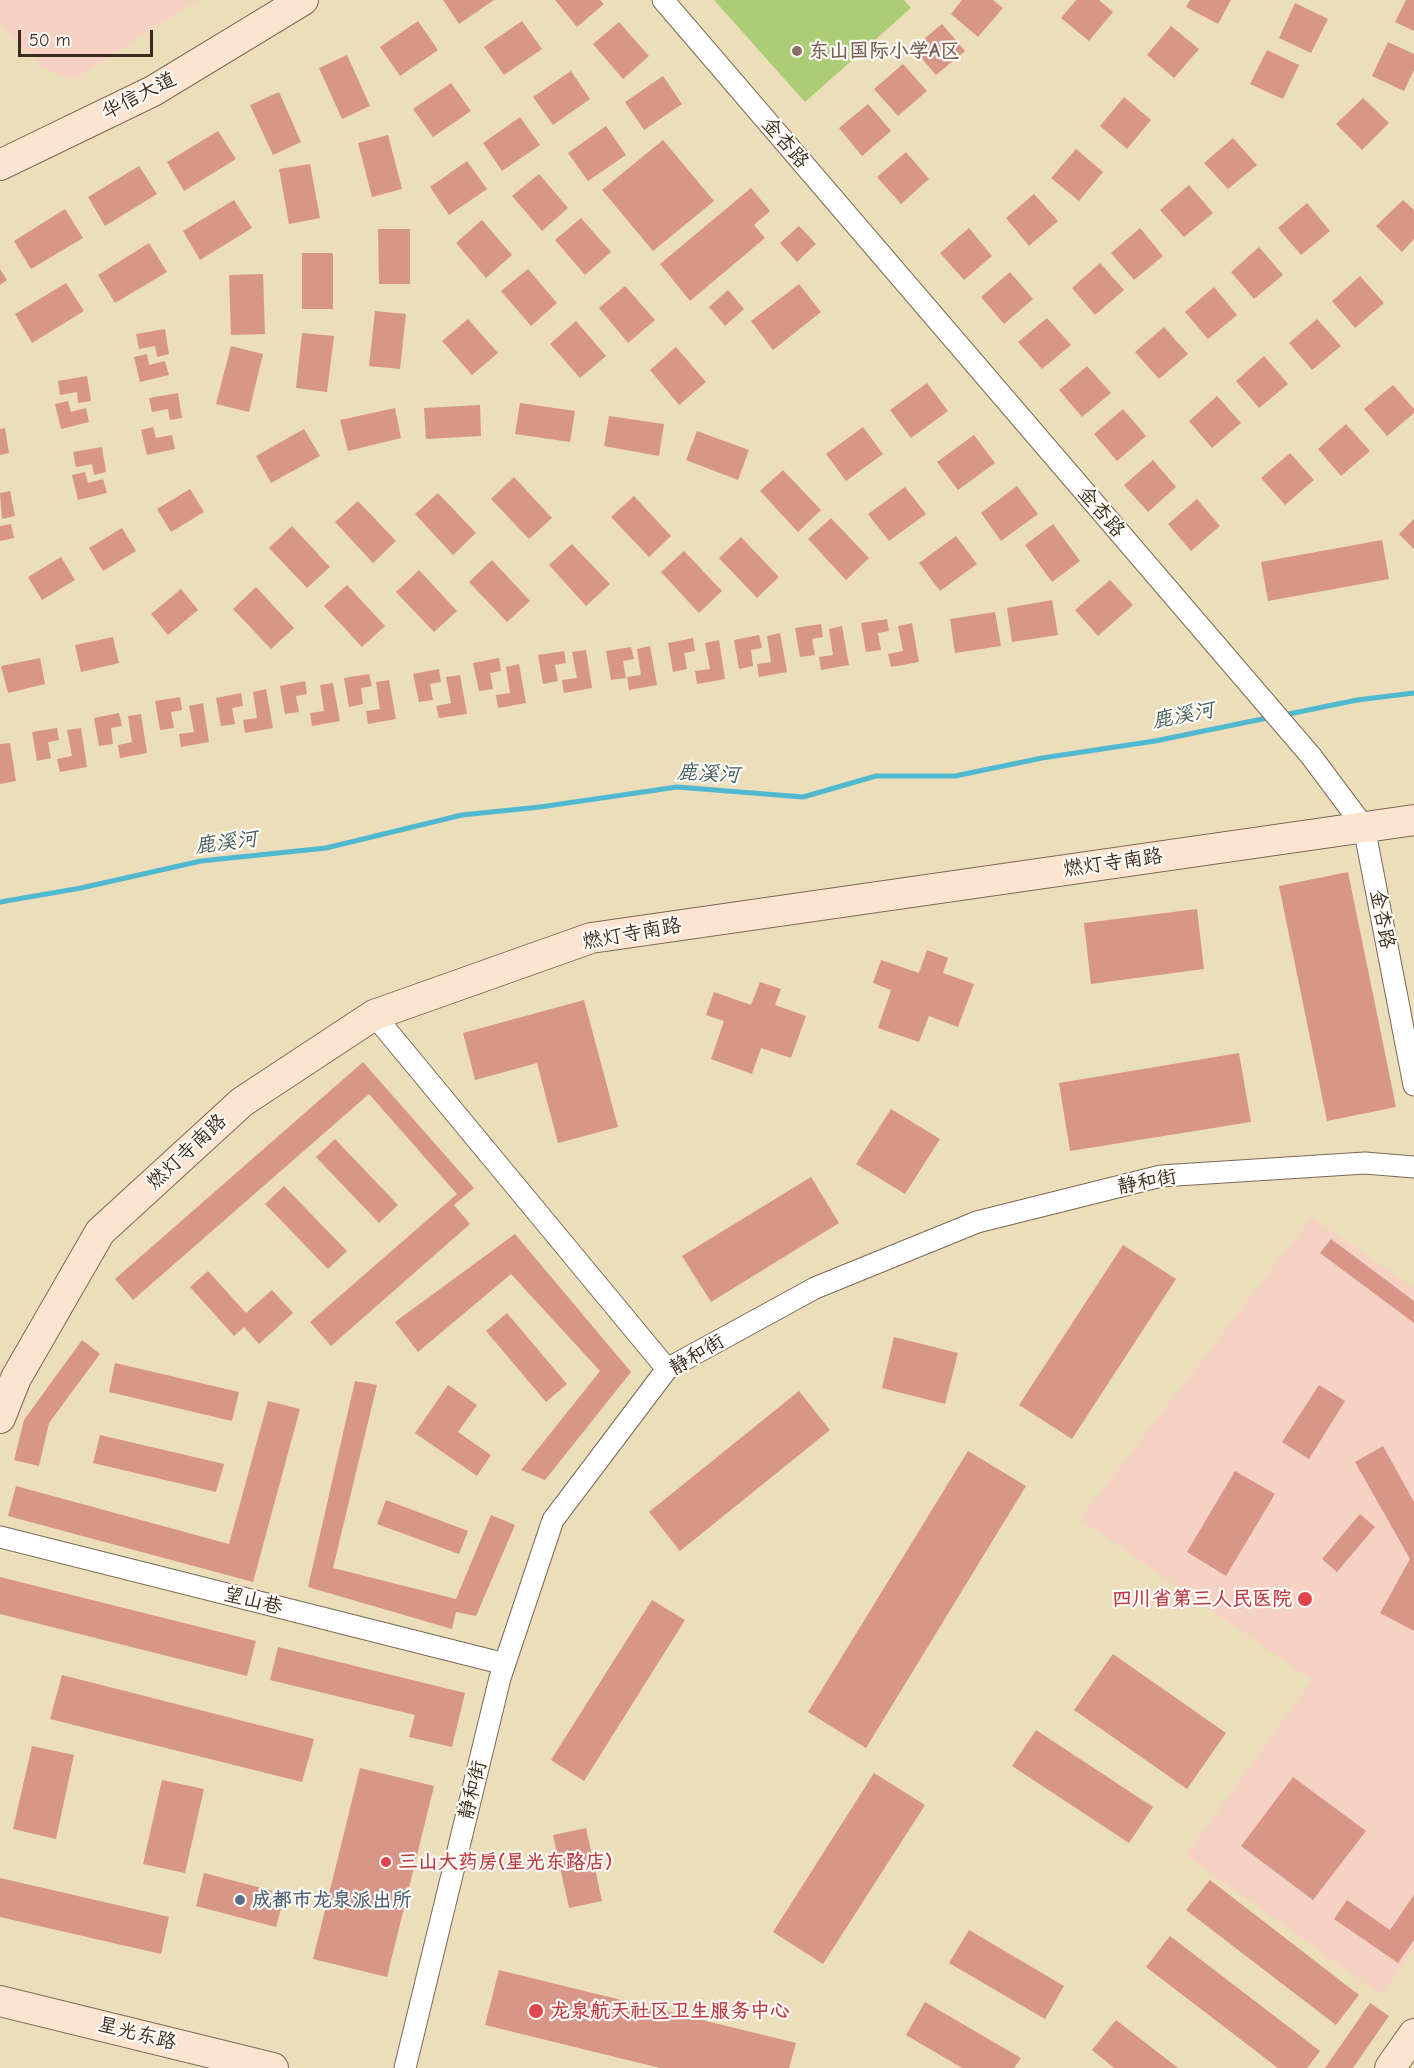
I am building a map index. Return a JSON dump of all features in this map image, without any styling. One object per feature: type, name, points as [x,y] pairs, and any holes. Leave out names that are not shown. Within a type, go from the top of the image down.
[{"type":"street","name":"华信大道","points":[[0,165],[153,92],[303,0]]},
{"type":"street","name":"金杏路","points":[[663,0],[1311,756],[1364,827],[1414,1085]]},
{"type":"street","name":"燃灯寺南路","points":[[0,1418],[8,1369],[100,1232],[242,1102],[374,1015],[591,938],[1414,820]]},
{"type":"street","points":[[374,1015],[667,1370]]},
{"type":"street","name":"静和街","points":[[405,2068],[505,1664],[553,1521],[667,1370],[815,1288],[977,1222],[1161,1176],[1365,1163],[1414,1167]]},
{"type":"street","name":"望山巷","points":[[0,1537],[505,1664]]},
{"type":"street","name":"星光东路","points":[[0,2001],[273,2068]]},
{"type":"street","name":"星光东路","points":[[0,2019],[198,2068]]},
{"type":"street","points":[[1390,2068],[1414,2034]]},
{"type":"shaded area","points":[[0,0],[198,0],[73,80],[39,66],[0,24]]},
{"type":"shaded area","name":"四川省第三人民医院","points":[[1312,1217],[1414,1288],[1414,1948],[1381,1995],[1186,1855],[1312,1680],[1080,1519]]},
{"type":"green space","name":"东山国际小学A区","points":[[714,0],[904,0],[911,8],[805,102]]},
{"type":"building","points":[[443,0],[494,0],[459,24]]},
{"type":"building","points":[[555,0],[600,0],[604,4],[577,27]]},
{"type":"building","points":[[962,0],[993,0],[1003,8],[978,37],[951,14]]},
{"type":"building","points":[[1076,0],[1099,0],[1113,12],[1089,41],[1061,18]]},
{"type":"building","points":[[1190,0],[1231,0],[1218,24],[1186,7]]},
{"type":"building","points":[[1406,0],[1414,0],[1414,31],[1395,22]]},
{"type":"building","points":[[1295,3],[1328,19],[1311,53],[1279,38]]},
{"type":"building","points":[[418,21],[438,50],[400,76],[380,47]]},
{"type":"building","points":[[522,21],[542,49],[504,75],[484,47]]},
{"type":"building","points":[[619,22],[649,56],[623,79],[593,44]]},
{"type":"building","points":[[942,24],[965,51],[936,75],[913,48]]},
{"type":"building","points":[[1171,26],[1199,49],[1174,78],[1147,55]]},
{"type":"building","points":[[1388,42],[1414,54],[1414,70],[1404,91],[1372,76]]},
{"type":"building","points":[[1267,50],[1299,65],[1283,99],[1250,84]]},
{"type":"building","points":[[347,55],[370,106],[342,119],[319,68]]},
{"type":"building","points":[[903,64],[927,91],[898,116],[874,89]]},
{"type":"building","points":[[571,71],[590,99],[553,125],[533,97]]},
{"type":"building","points":[[663,76],[682,104],[644,130],[625,102]]},
{"type":"building","points":[[451,83],[471,111],[433,137],[413,109]]},
{"type":"building","points":[[279,92],[301,142],[273,155],[250,105]]},
{"type":"building","points":[[1124,97],[1151,120],[1127,149],[1100,126]]},
{"type":"building","points":[[1363,98],[1389,123],[1362,150],[1336,124]]},
{"type":"building","points":[[868,104],[891,131],[862,156],[839,128]]},
{"type":"building","points":[[520,117],[540,145],[502,171],[483,143]]},
{"type":"building","points":[[606,126],[626,155],[588,181],[568,153]]},
{"type":"building","points":[[218,131],[236,159],[184,191],[167,162]]},
{"type":"building","points":[[388,135],[402,189],[372,197],[358,143]]},
{"type":"building","points":[[1233,138],[1257,165],[1228,189],[1204,163]]},
{"type":"building","points":[[663,140],[714,201],[653,251],[602,190]]},
{"type":"building","points":[[1076,149],[1103,172],[1079,201],[1051,178]]},
{"type":"building","points":[[906,152],[929,179],[901,204],[877,177]]},
{"type":"building","points":[[467,161],[487,189],[449,215],[430,187]]},
{"type":"building","points":[[310,164],[320,218],[289,224],[279,169]]},
{"type":"building","points":[[139,166],[157,194],[105,226],[88,197]]},
{"type":"building","points":[[539,174],[568,208],[542,231],[512,196]]},
{"type":"building","points":[[1189,185],[1213,213],[1184,237],[1160,210]]},
{"type":"building","points":[[751,188],[770,211],[754,225],[765,238],[690,301],[660,264]]},
{"type":"building","points":[[1034,194],[1058,221],[1029,246],[1006,218]]},
{"type":"building","points":[[234,200],[252,228],[200,260],[183,231]]},
{"type":"building","points":[[1403,200],[1414,210],[1414,239],[1402,252],[1376,226]]},
{"type":"building","points":[[1307,203],[1330,231],[1301,255],[1278,228]]},
{"type":"building","points":[[65,209],[83,238],[31,269],[14,241]]},
{"type":"building","points":[[581,218],[611,252],[585,275],[555,240]]},
{"type":"building","points":[[482,220],[512,255],[486,278],[456,243]]},
{"type":"building","points":[[799,226],[816,244],[797,262],[780,243]]},
{"type":"building","points":[[969,228],[992,256],[964,280],[940,253]]},
{"type":"building","points":[[1140,228],[1163,256],[1134,280],[1111,253]]},
{"type":"building","points":[[378,229],[410,229],[410,284],[379,284]]},
{"type":"building","points":[[149,243],[167,272],[115,303],[98,275]]},
{"type":"building","points":[[1259,247],[1283,275],[1254,299],[1231,272]]},
{"type":"building","points":[[302,253],[333,253],[333,309],[302,309]]},
{"type":"building","points":[[1100,263],[1124,290],[1095,315],[1072,288]]},
{"type":"building","points":[[0,269],[7,280],[0,285]]},
{"type":"building","points":[[528,269],[557,303],[531,326],[501,291]]},
{"type":"building","points":[[1010,272],[1033,299],[1004,324],[981,297]]},
{"type":"building","points":[[263,274],[265,334],[231,335],[229,275]]},
{"type":"building","points":[[1360,276],[1384,303],[1355,328],[1332,301]]},
{"type":"building","points":[[66,283],[84,311],[32,343],[15,314]]},
{"type":"building","points":[[799,284],[821,312],[773,350],[751,321]]},
{"type":"building","points":[[625,286],[655,320],[628,343],[599,308]]},
{"type":"building","points":[[1214,287],[1237,315],[1208,339],[1185,312]]},
{"type":"building","points":[[728,290],[744,309],[725,326],[709,307]]},
{"type":"building","points":[[375,311],[406,314],[400,369],[369,366]]},
{"type":"building","points":[[1047,318],[1071,345],[1042,369],[1018,342]]},
{"type":"building","points":[[468,319],[498,353],[472,375],[442,341]]},
{"type":"building","points":[[1317,319],[1341,346],[1312,370],[1289,343]]},
{"type":"building","points":[[576,321],[606,356],[580,378],[550,344]]},
{"type":"building","points":[[1164,327],[1188,354],[1159,379],[1135,352]]},
{"type":"building","points":[[165,329],[169,354],[157,357],[155,346],[139,349],[136,334]]},
{"type":"building","points":[[302,333],[334,336],[327,392],[296,388]]},
{"type":"building","points":[[231,346],[263,354],[249,412],[216,404]]},
{"type":"building","points":[[676,347],[706,382],[679,405],[650,370]]},
{"type":"building","points":[[147,354],[149,365],[165,361],[169,375],[140,382],[134,357]]},
{"type":"building","points":[[1264,356],[1288,384],[1259,408],[1236,381]]},
{"type":"building","points":[[1087,366],[1111,393],[1082,417],[1059,390]]},
{"type":"building","points":[[87,376],[91,401],[78,403],[77,392],[60,395],[58,381]]},
{"type":"building","points":[[927,383],[948,411],[911,438],[890,410]]},
{"type":"building","points":[[1393,385],[1414,409],[1414,413],[1387,436],[1364,409]]},
{"type":"building","points":[[178,393],[182,418],[170,420],[168,409],[152,412],[149,398]]},
{"type":"building","points":[[1217,396],[1241,423],[1212,448],[1189,421]]},
{"type":"building","points":[[68,401],[71,412],[86,408],[89,422],[61,429],[55,404]]},
{"type":"building","points":[[520,403],[575,411],[570,442],[515,434]]},
{"type":"building","points":[[480,405],[481,436],[426,439],[424,408]]},
{"type":"building","points":[[395,408],[401,438],[348,451],[340,420]]},
{"type":"building","points":[[1123,409],[1146,436],[1117,461],[1094,434]]},
{"type":"building","points":[[609,416],[664,424],[659,456],[604,446]]},
{"type":"building","points":[[1346,424],[1370,451],[1341,476],[1318,449]]},
{"type":"building","points":[[153,427],[156,438],[172,435],[175,449],[147,455],[141,430]]},
{"type":"building","points":[[863,427],[883,454],[846,481],[826,454]]},
{"type":"building","points":[[5,428],[9,453],[0,455],[0,429]]},
{"type":"building","points":[[304,429],[320,456],[271,483],[256,456]]},
{"type":"building","points":[[697,431],[749,450],[738,480],[686,460]]},
{"type":"building","points":[[974,435],[995,463],[958,490],[937,462]]},
{"type":"building","points":[[102,447],[106,472],[94,475],[92,464],[76,467],[73,452]]},
{"type":"building","points":[[1290,453],[1314,480],[1285,505],[1261,478]]},
{"type":"building","points":[[1153,460],[1176,487],[1148,512],[1124,485]]},
{"type":"building","points":[[783,470],[821,510],[798,532],[760,491]]},
{"type":"building","points":[[85,472],[88,483],[103,479],[107,493],[78,500],[72,475]]},
{"type":"building","points":[[514,477],[552,518],[529,539],[491,499]]},
{"type":"building","points":[[1017,486],[1038,514],[1001,541],[981,513]]},
{"type":"building","points":[[905,487],[926,514],[889,541],[868,514]]},
{"type":"building","points":[[190,489],[204,512],[171,532],[157,509]]},
{"type":"building","points":[[10,491],[15,516],[2,519],[0,493]]},
{"type":"building","points":[[438,493],[476,533],[453,555],[415,514]]},
{"type":"building","points":[[634,496],[671,536],[649,557],[611,517]]},
{"type":"building","points":[[1197,499],[1220,526],[1191,551],[1168,524]]},
{"type":"building","points":[[358,501],[396,541],[373,563],[335,522]]},
{"type":"building","points":[[831,518],[869,558],[846,580],[808,539]]},
{"type":"building","points":[[1414,519],[1414,549],[1399,534]]},
{"type":"building","points":[[11,524],[14,538],[0,541],[0,526]]},
{"type":"building","points":[[1053,524],[1080,561],[1052,582],[1025,545]]},
{"type":"building","points":[[292,526],[330,567],[307,588],[269,548]]},
{"type":"building","points":[[122,528],[136,551],[103,571],[89,548]]},
{"type":"building","points":[[956,536],[977,564],[940,591],[919,563]]},
{"type":"building","points":[[741,537],[779,577],[757,598],[719,558]]},
{"type":"building","points":[[1382,540],[1389,579],[1268,601],[1261,562]]},
{"type":"building","points":[[572,544],[610,584],[586,606],[549,565]]},
{"type":"building","points":[[684,551],[722,591],[699,613],[661,572]]},
{"type":"building","points":[[61,557],[75,580],[42,600],[28,577]]},
{"type":"building","points":[[492,560],[530,601],[507,622],[469,582]]},
{"type":"building","points":[[419,570],[457,611],[434,632],[396,592]]},
{"type":"building","points":[[1110,580],[1133,605],[1098,636],[1075,610]]},
{"type":"building","points":[[347,585],[385,626],[362,647],[324,606]]},
{"type":"building","points":[[256,587],[294,628],[271,649],[233,609]]},
{"type":"building","points":[[181,589],[198,610],[168,635],[151,614]]},
{"type":"building","points":[[1052,600],[1058,635],[1012,642],[1007,608]]},
{"type":"building","points":[[995,612],[1001,646],[955,653],[950,619]]},
{"type":"building","points":[[887,619],[889,631],[878,633],[881,650],[866,652],[861,623]]},
{"type":"building","points":[[912,623],[919,662],[891,667],[888,654],[903,651],[898,626]]},
{"type":"building","points":[[821,624],[823,637],[812,639],[815,655],[800,657],[795,628]]},
{"type":"building","points":[[842,626],[849,665],[821,670],[819,657],[833,655],[829,629]]},
{"type":"building","points":[[780,633],[787,672],[759,677],[757,664],[771,662],[767,636]]},
{"type":"building","points":[[759,635],[762,648],[751,650],[753,666],[739,669],[734,640]]},
{"type":"building","points":[[113,637],[119,663],[81,672],[75,645]]},
{"type":"building","points":[[693,638],[695,651],[684,653],[687,669],[673,672],[668,643]]},
{"type":"building","points":[[719,640],[725,679],[697,684],[695,671],[710,669],[705,643]]},
{"type":"building","points":[[650,646],[657,685],[629,690],[627,677],[641,675],[637,649]]},
{"type":"building","points":[[631,647],[634,659],[623,661],[626,678],[611,680],[606,651]]},
{"type":"building","points":[[586,650],[592,688],[564,693],[562,680],[577,678],[572,652]]},
{"type":"building","points":[[564,651],[566,663],[555,665],[558,681],[543,684],[538,655]]},
{"type":"building","points":[[40,658],[45,684],[8,693],[1,666]]},
{"type":"building","points":[[499,658],[501,671],[490,673],[493,689],[479,691],[473,663]]},
{"type":"building","points":[[519,664],[526,703],[498,708],[496,695],[510,693],[506,667]]},
{"type":"building","points":[[439,669],[441,682],[430,684],[433,700],[419,702],[413,674]]},
{"type":"building","points":[[369,674],[372,686],[361,688],[363,704],[349,707],[344,678]]},
{"type":"building","points":[[460,675],[467,714],[439,718],[436,706],[451,703],[446,677]]},
{"type":"building","points":[[389,680],[396,719],[368,724],[366,711],[380,709],[376,682]]},
{"type":"building","points":[[305,681],[307,694],[296,696],[299,712],[285,714],[280,686]]},
{"type":"building","points":[[333,683],[340,721],[312,726],[310,713],[324,711],[320,685]]},
{"type":"building","points":[[266,689],[273,728],[245,733],[243,720],[257,718],[253,692]]},
{"type":"building","points":[[241,693],[243,706],[232,708],[235,724],[221,726],[216,698]]},
{"type":"building","points":[[180,697],[182,710],[171,712],[174,728],[160,730],[155,701]]},
{"type":"building","points":[[203,703],[209,742],[181,747],[179,734],[194,732],[189,706]]},
{"type":"building","points":[[119,713],[122,726],[111,728],[113,744],[99,746],[94,718]]},
{"type":"building","points":[[141,714],[147,753],[120,758],[118,745],[132,742],[128,716]]},
{"type":"building","points":[[57,728],[59,740],[48,742],[51,758],[37,761],[32,732]]},
{"type":"building","points":[[81,728],[87,767],[60,772],[57,759],[72,756],[67,730]]},
{"type":"building","points":[[10,743],[16,781],[0,784],[0,744]]},
{"type":"building","points":[[1348,872],[1396,1107],[1327,1121],[1279,886]]},
{"type":"building","points":[[1197,909],[1204,969],[1091,984],[1084,923]]},
{"type":"building","points":[[927,950],[948,958],[943,973],[974,984],[958,1027],[929,1016],[919,1042],[878,1028],[891,990],[873,983],[881,960],[919,973]]},
{"type":"building","points":[[760,982],[781,989],[775,1005],[806,1016],[791,1058],[761,1048],[752,1074],[711,1059],[724,1021],[706,1015],[714,992],[751,1005]]},
{"type":"building","points":[[584,1000],[618,1127],[558,1143],[537,1063],[475,1080],[463,1033]]},
{"type":"building","points":[[1239,1053],[1251,1122],[1070,1151],[1059,1083]]},
{"type":"building","points":[[363,1062],[474,1188],[454,1205],[470,1224],[331,1346],[310,1322],[457,1194],[369,1094],[133,1300],[115,1279]]},
{"type":"building","points":[[891,1109],[940,1139],[905,1194],[856,1164]]},
{"type":"building","points":[[335,1139],[398,1205],[379,1223],[316,1157]]},
{"type":"building","points":[[811,1177],[839,1223],[711,1302],[682,1256]]},
{"type":"building","points":[[284,1186],[347,1251],[328,1269],[265,1204]]},
{"type":"building","points":[[515,1234],[631,1372],[545,1480],[521,1470],[600,1371],[511,1274],[418,1352],[395,1322]]},
{"type":"building","points":[[1331,1239],[1414,1301],[1414,1323],[1320,1253]]},
{"type":"building","points":[[1123,1245],[1176,1279],[1072,1439],[1019,1405]]},
{"type":"building","points":[[208,1271],[246,1313],[272,1290],[293,1313],[259,1344],[244,1327],[234,1336],[190,1287]]},
{"type":"building","points":[[507,1313],[567,1384],[546,1402],[486,1331]]},
{"type":"building","points":[[894,1337],[958,1353],[945,1404],[882,1388]]},
{"type":"building","points":[[82,1340],[100,1354],[49,1423],[39,1466],[14,1460],[24,1420]]},
{"type":"building","points":[[115,1363],[239,1392],[232,1421],[109,1392]]},
{"type":"building","points":[[355,1381],[377,1385],[333,1568],[456,1599],[491,1515],[515,1525],[476,1616],[456,1612],[452,1629],[308,1587]]},
{"type":"building","points":[[448,1385],[477,1405],[458,1432],[491,1455],[477,1476],[415,1433]]},
{"type":"building","points":[[1319,1385],[1345,1401],[1309,1459],[1282,1442]]},
{"type":"building","points":[[799,1391],[830,1430],[680,1551],[649,1512]]},
{"type":"building","points":[[268,1401],[300,1409],[253,1582],[8,1516],[16,1486],[229,1544]]},
{"type":"building","points":[[100,1435],[224,1464],[216,1492],[93,1463]]},
{"type":"building","points":[[1383,1446],[1414,1502],[1414,1631],[1380,1613],[1410,1559],[1355,1462]]},
{"type":"building","points":[[968,1451],[1026,1486],[866,1748],[808,1712]]},
{"type":"building","points":[[1235,1471],[1275,1494],[1226,1576],[1187,1552]]},
{"type":"building","points":[[386,1500],[468,1531],[459,1554],[377,1524]]},
{"type":"building","points":[[1360,1514],[1375,1527],[1337,1572],[1322,1559]]},
{"type":"building","points":[[0,1577],[256,1641],[247,1676],[0,1614]]},
{"type":"building","points":[[652,1600],[685,1620],[584,1781],[551,1760]]},
{"type":"building","points":[[278,1647],[465,1693],[452,1747],[409,1737],[415,1715],[270,1680]]},
{"type":"building","points":[[1113,1654],[1226,1733],[1187,1789],[1074,1710]]},
{"type":"building","points":[[62,1675],[314,1739],[302,1782],[50,1719]]},
{"type":"building","points":[[1036,1730],[1153,1807],[1129,1843],[1012,1766]]},
{"type":"building","points":[[32,1746],[74,1755],[56,1839],[13,1829]]},
{"type":"building","points":[[360,1768],[434,1786],[387,1977],[313,1959]]},
{"type":"building","points":[[874,1773],[925,1805],[823,1964],[773,1932]]},
{"type":"building","points":[[1293,1777],[1366,1831],[1313,1900],[1241,1846]]},
{"type":"building","points":[[162,1780],[204,1789],[185,1873],[143,1864]]},
{"type":"building","points":[[586,1828],[602,1901],[569,1908],[553,1835]]},
{"type":"building","name":"成都市龙泉派出所","points":[[204,1873],[285,1894],[276,1927],[196,1906]]},
{"type":"building","points":[[0,1878],[169,1917],[161,1954],[0,1917]]},
{"type":"building","points":[[1210,1880],[1359,1995],[1336,2025],[1186,1910]]},
{"type":"building","points":[[1414,1895],[1414,1940],[1398,1963],[1334,1919],[1347,1900],[1390,1930]]},
{"type":"building","points":[[969,1930],[1064,1986],[1045,2019],[949,1963]]},
{"type":"building","points":[[1170,1936],[1320,2051],[1307,2068],[1278,2068],[1146,1967]]},
{"type":"building","points":[[499,1970],[796,2043],[789,2068],[660,2068],[485,2025]]},
{"type":"building","points":[[925,2002],[1021,2058],[1014,2068],[962,2068],[906,2035]]},
{"type":"building","points":[[1370,2003],[1389,2016],[1353,2068],[1325,2068]]},
{"type":"building","points":[[1116,2020],[1178,2068],[1114,2068],[1092,2050]]},
{"type":"waterway","name":"鹿溪河","points":[[1284,715],[1357,700],[1414,693]]},
{"type":"waterway","name":"鹿溪河","points":[[0,902],[81,888],[201,861],[326,848],[462,815],[540,807],[677,787],[803,797],[876,776],[955,776],[1042,758],[1155,741],[1272,717]]},
{"type":"place","name":"东山国际小学A区","points":[[797,51]]},
{"type":"place","name":"四川省第三人民医院","points":[[1305,1599]]},
{"type":"place","name":"三山大药房(星光东路店)","points":[[386,1862]]},
{"type":"place","name":"成都市龙泉派出所","points":[[240,1900]]},
{"type":"place","name":"龙泉航天社区卫生服务中心","points":[[536,2011]]}]
